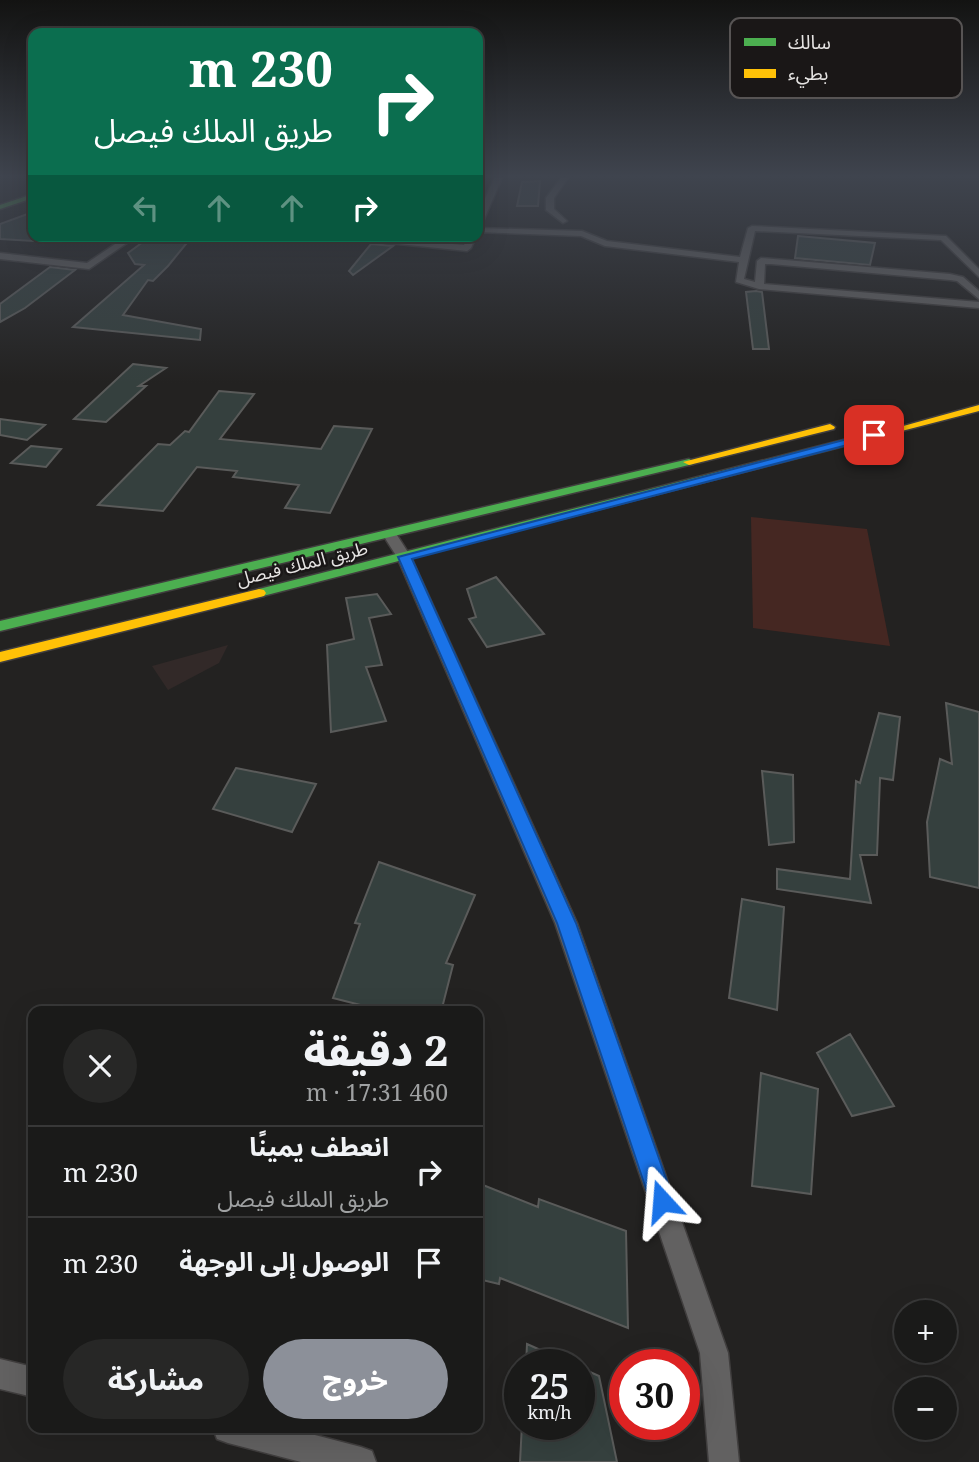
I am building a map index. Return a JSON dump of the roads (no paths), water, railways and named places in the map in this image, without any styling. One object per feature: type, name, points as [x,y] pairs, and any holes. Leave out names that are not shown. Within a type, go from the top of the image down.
[{"type":"main road","name":"طريق الملك فيصل","points":[[0,657],[404,557],[979,408]]},
{"type":"main road","name":"طريق الملك فيصل","points":[[0,626],[390,535],[845,423]]},
{"type":"street","points":[[0,256],[89,265],[117,246]]},
{"type":"street","points":[[446,246],[468,246]]},
{"type":"street","points":[[631,246],[744,260]]},
{"type":"street","points":[[747,246],[739,281],[759,286],[979,305]]},
{"type":"street","points":[[953,246],[979,274]]},
{"type":"street","points":[[759,286],[761,261],[771,261],[950,277],[960,279],[979,296]]},
{"type":"street","points":[[390,535],[404,557],[566,923],[714,1353],[724,1462]]},
{"type":"street","points":[[0,1374],[28,1381]]},
{"type":"street","points":[[243,1433],[308,1455],[361,1462]]}]
